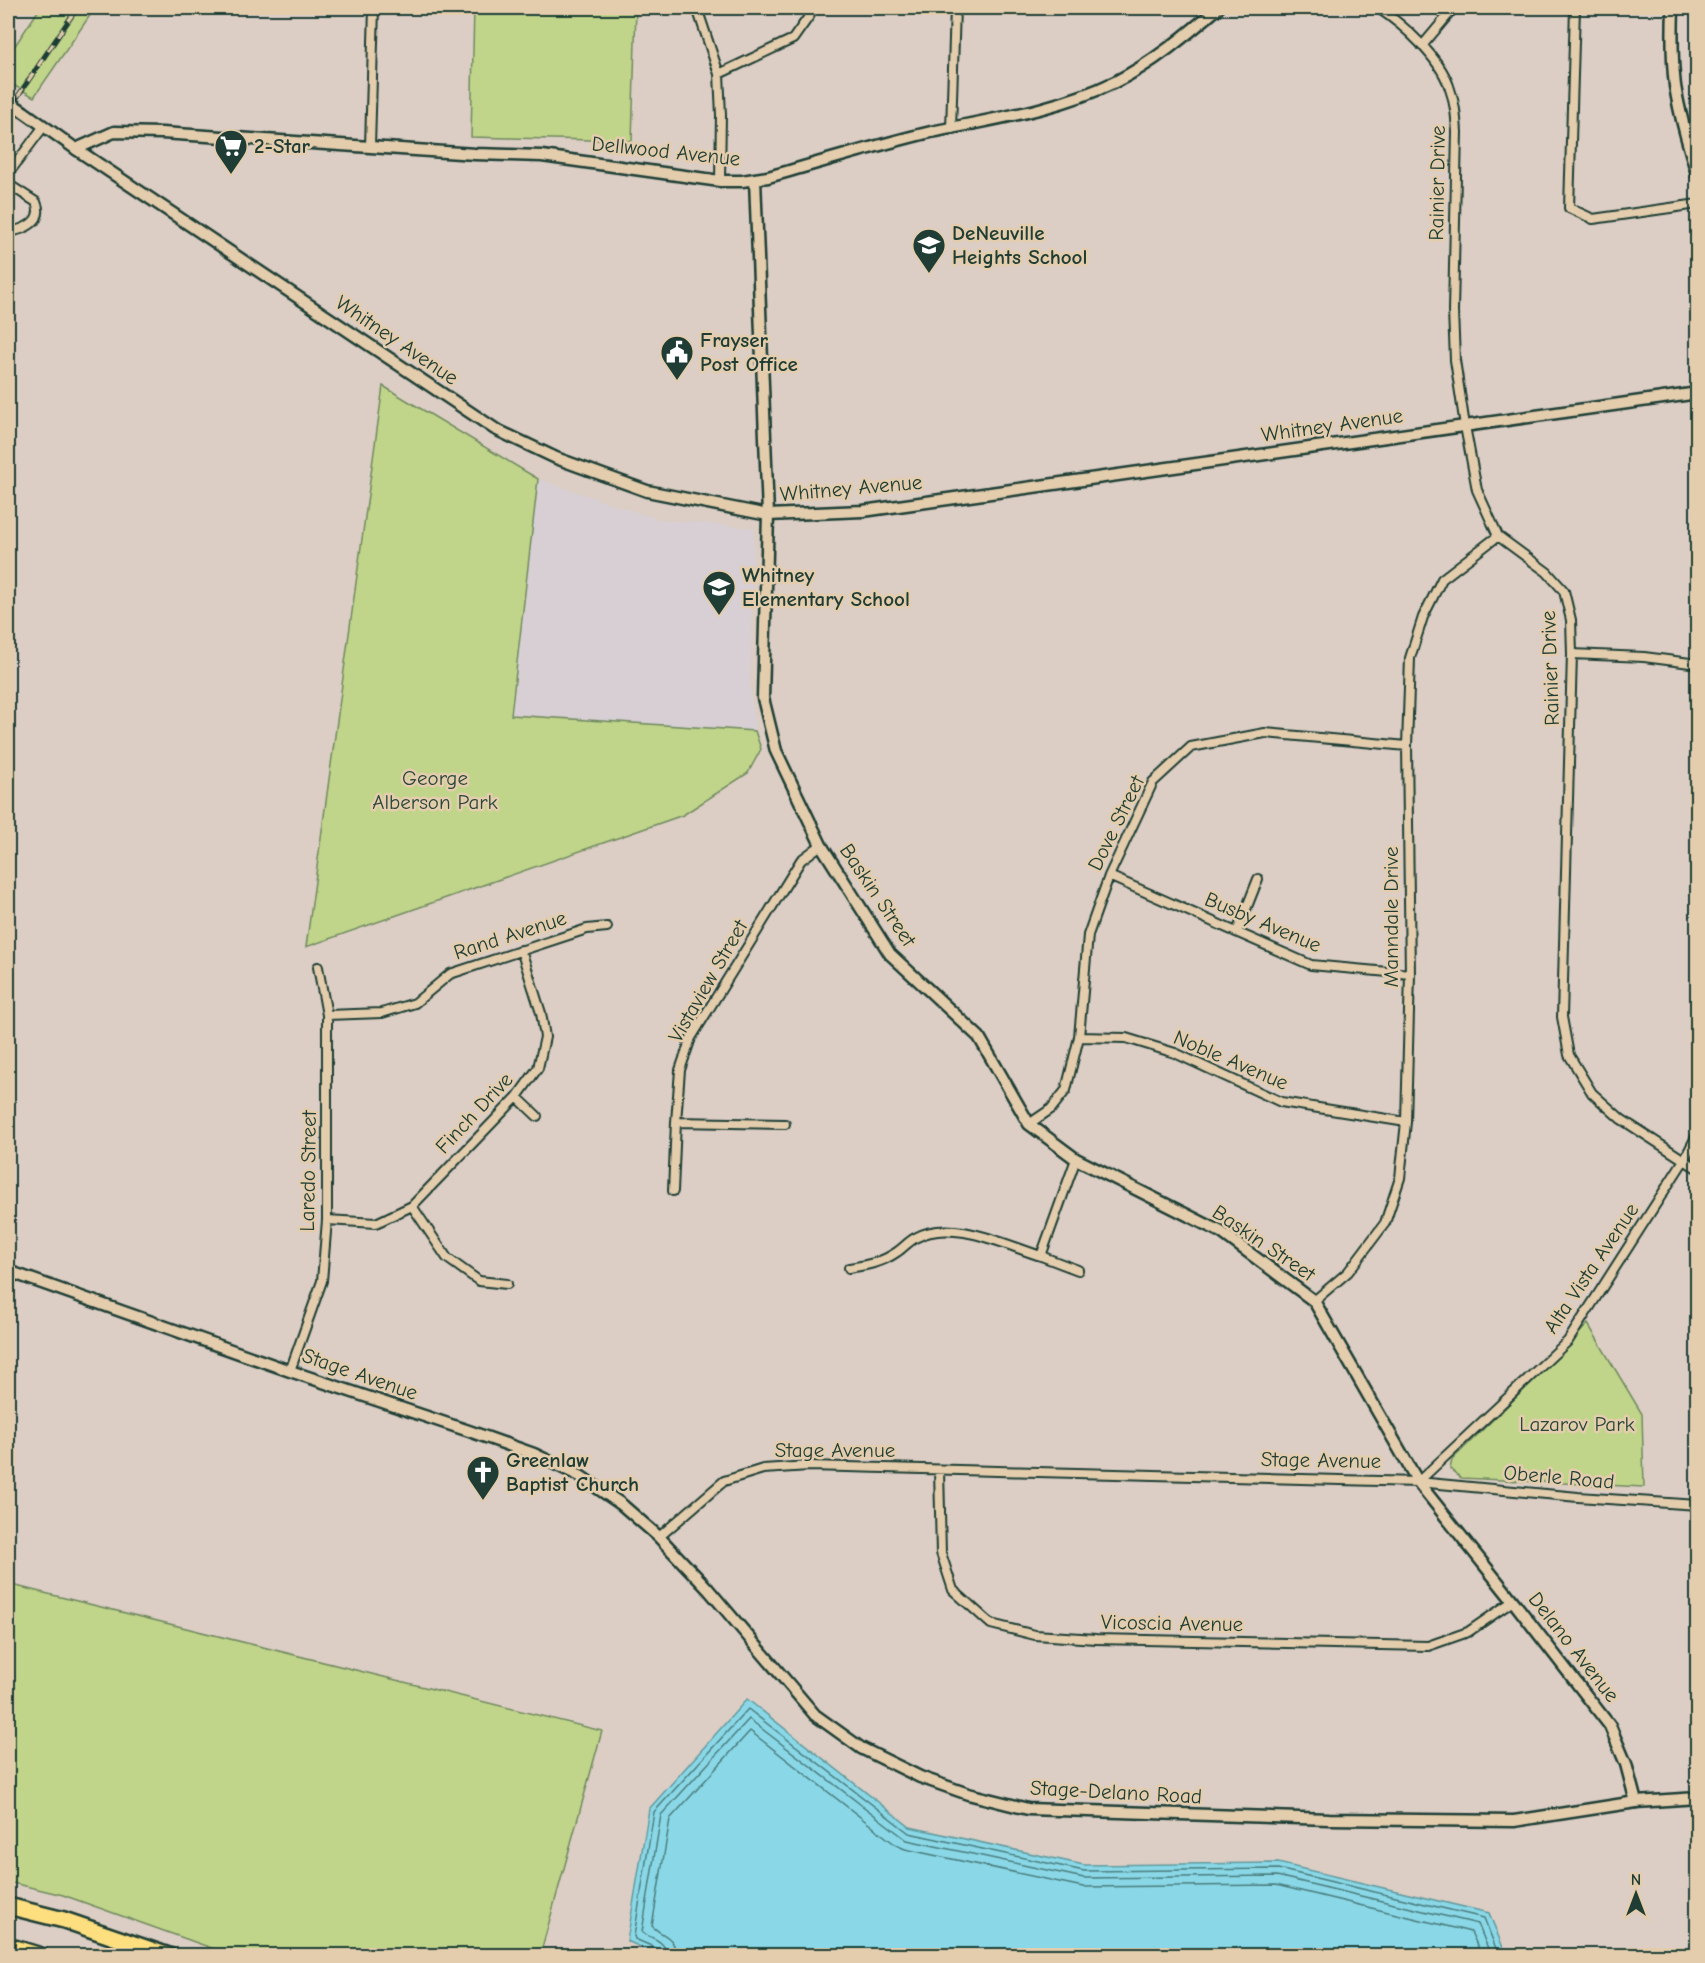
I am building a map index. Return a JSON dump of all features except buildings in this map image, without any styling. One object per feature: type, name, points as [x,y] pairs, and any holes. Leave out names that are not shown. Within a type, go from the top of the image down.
[{"type":"highway","points":[[8,1906],[64,1920],[169,1956]]},
{"type":"highway","points":[[8,1946],[41,1956]]},
{"type":"main road","name":"Dellwood Avenue","points":[[76,149],[114,132],[162,133],[475,154],[542,156],[720,181],[755,179],[924,134],[1073,100],[1096,91],[1165,52],[1218,8]]},
{"type":"main road","points":[[1673,8],[1672,43],[1675,86],[1683,126],[1698,177]]},
{"type":"main road","name":"Whitney Avenue","points":[[8,101],[76,149],[495,429],[556,459],[647,491],[768,515],[862,511],[1698,393]]},
{"type":"main road","name":"Baskin Street","points":[[755,179],[768,515],[763,698],[776,751],[821,845],[890,954],[979,1037],[1029,1124],[1076,1159],[1221,1232],[1314,1301],[1418,1482]]},
{"type":"main road","name":"Stage Avenue","points":[[8,1270],[290,1371],[534,1454],[579,1476],[621,1504],[659,1537]]},
{"type":"main road","name":"Delano Avenue","points":[[1418,1482],[1514,1600],[1610,1726],[1626,1764],[1636,1802]]},
{"type":"main road","name":"Stage-Delano Road","points":[[659,1537],[708,1589],[815,1715],[861,1748],[920,1777],[968,1794],[1028,1809],[1387,1820],[1514,1821],[1636,1802]]},
{"type":"main road","points":[[1636,1802],[1698,1798]]},
{"type":"street","points":[[370,146],[374,8]]},
{"type":"street","points":[[698,8],[719,74],[720,181]]},
{"type":"street","points":[[719,74],[793,39],[810,15],[810,8]]},
{"type":"street","points":[[951,129],[955,8]]},
{"type":"street","name":"Rainier Drive","points":[[1378,8],[1422,46],[1439,65],[1449,85],[1455,107],[1457,132],[1453,311],[1455,360],[1477,490],[1498,536],[1547,572],[1564,591],[1571,620],[1562,1017],[1569,1055],[1592,1093],[1606,1106],[1621,1119],[1698,1169]]},
{"type":"street","points":[[1422,46],[1454,8]]},
{"type":"street","points":[[1575,8],[1569,208],[1593,219],[1698,204]]},
{"type":"street","points":[[8,174],[44,126]]},
{"type":"street","points":[[8,184],[36,202],[38,213],[32,225],[8,232]]},
{"type":"street","name":"Manndale Drive","points":[[1314,1301],[1348,1272],[1385,1223],[1400,1178],[1406,1122],[1410,974],[1407,746],[1410,658],[1423,617],[1442,579],[1498,536]]},
{"type":"street","points":[[1572,654],[1644,657],[1698,664]]},
{"type":"street","name":"Dove Street","points":[[1029,1124],[1051,1109],[1066,1090],[1079,1037],[1088,935],[1109,876],[1153,782],[1191,747],[1265,733],[1407,746]]},
{"type":"street","name":"Vistaview Street","points":[[673,1191],[680,1070],[691,1038],[801,860],[821,845]]},
{"type":"street","name":"Busby Avenue","points":[[1109,876],[1311,965],[1410,974]]},
{"type":"street","points":[[1237,932],[1258,879]]},
{"type":"street","name":"Rand Avenue","points":[[327,1015],[382,1013],[415,1002],[450,974],[587,929],[607,927]]},
{"type":"street","name":"Finch Drive","points":[[327,1220],[376,1223],[412,1206],[517,1097],[538,1068],[545,1037],[541,1013],[521,950]]},
{"type":"street","name":"Laredo Street","points":[[290,1371],[322,1281],[327,1220],[327,1015],[318,967]]},
{"type":"street","name":"Noble Avenue","points":[[1079,1037],[1126,1038],[1175,1053],[1281,1102],[1406,1122]]},
{"type":"street","points":[[517,1097],[537,1116]]},
{"type":"street","points":[[676,1122],[785,1124]]},
{"type":"street","name":"Alta Vista Avenue","points":[[1418,1482],[1568,1341],[1684,1160],[1698,1133]]},
{"type":"street","points":[[1041,1256],[1076,1159]]},
{"type":"street","points":[[412,1206],[447,1258],[479,1281],[507,1284]]},
{"type":"street","points":[[849,1268],[875,1264],[897,1253],[916,1237],[939,1230],[966,1232],[1078,1270]]},
{"type":"street","name":"Stage Avenue","points":[[659,1537],[724,1480],[763,1470],[809,1466],[1418,1482]]},
{"type":"street","name":"Vicoscia Avenue","points":[[939,1470],[941,1553],[953,1590],[991,1624],[1035,1635],[1096,1639],[1428,1646],[1468,1632],[1514,1600]]},
{"type":"street","name":"Oberle Road","points":[[1418,1482],[1578,1497],[1698,1505]]},
{"type":"shaded area","points":[[538,479],[657,519],[754,528],[750,688],[755,731],[511,715]]},
{"type":"green space","points":[[40,8],[95,8],[34,97],[8,82],[8,56]]},
{"type":"green space","points":[[474,8],[636,8],[632,141],[471,137]]},
{"type":"green space","name":"George Alberson Park","points":[[383,386],[538,479],[511,715],[755,731],[761,749],[748,773],[683,815],[306,947]]},
{"type":"green space","name":"Lazarov Park","points":[[1588,1324],[1642,1414],[1644,1487],[1461,1478],[1450,1469],[1452,1460]]},
{"type":"green space","points":[[8,1584],[602,1731],[540,1955],[231,1955],[63,1895],[8,1882]]},
{"type":"water","points":[[747,1699],[910,1827],[1084,1865],[1278,1863],[1489,1913],[1506,1955],[659,1955],[627,1941],[649,1809]]},
{"type":"railway","points":[[8,111],[77,8]]},
{"type":"place","name":"2-Star","points":[[231,175]]},
{"type":"place","name":"DeNeuville Heights School","points":[[929,274]]},
{"type":"place","name":"Frayser Post Office","points":[[677,381]]},
{"type":"place","name":"Whitney Elementary School","points":[[719,616]]},
{"type":"place","name":"Greenlaw Baptist Church","points":[[483,1501]]}]
